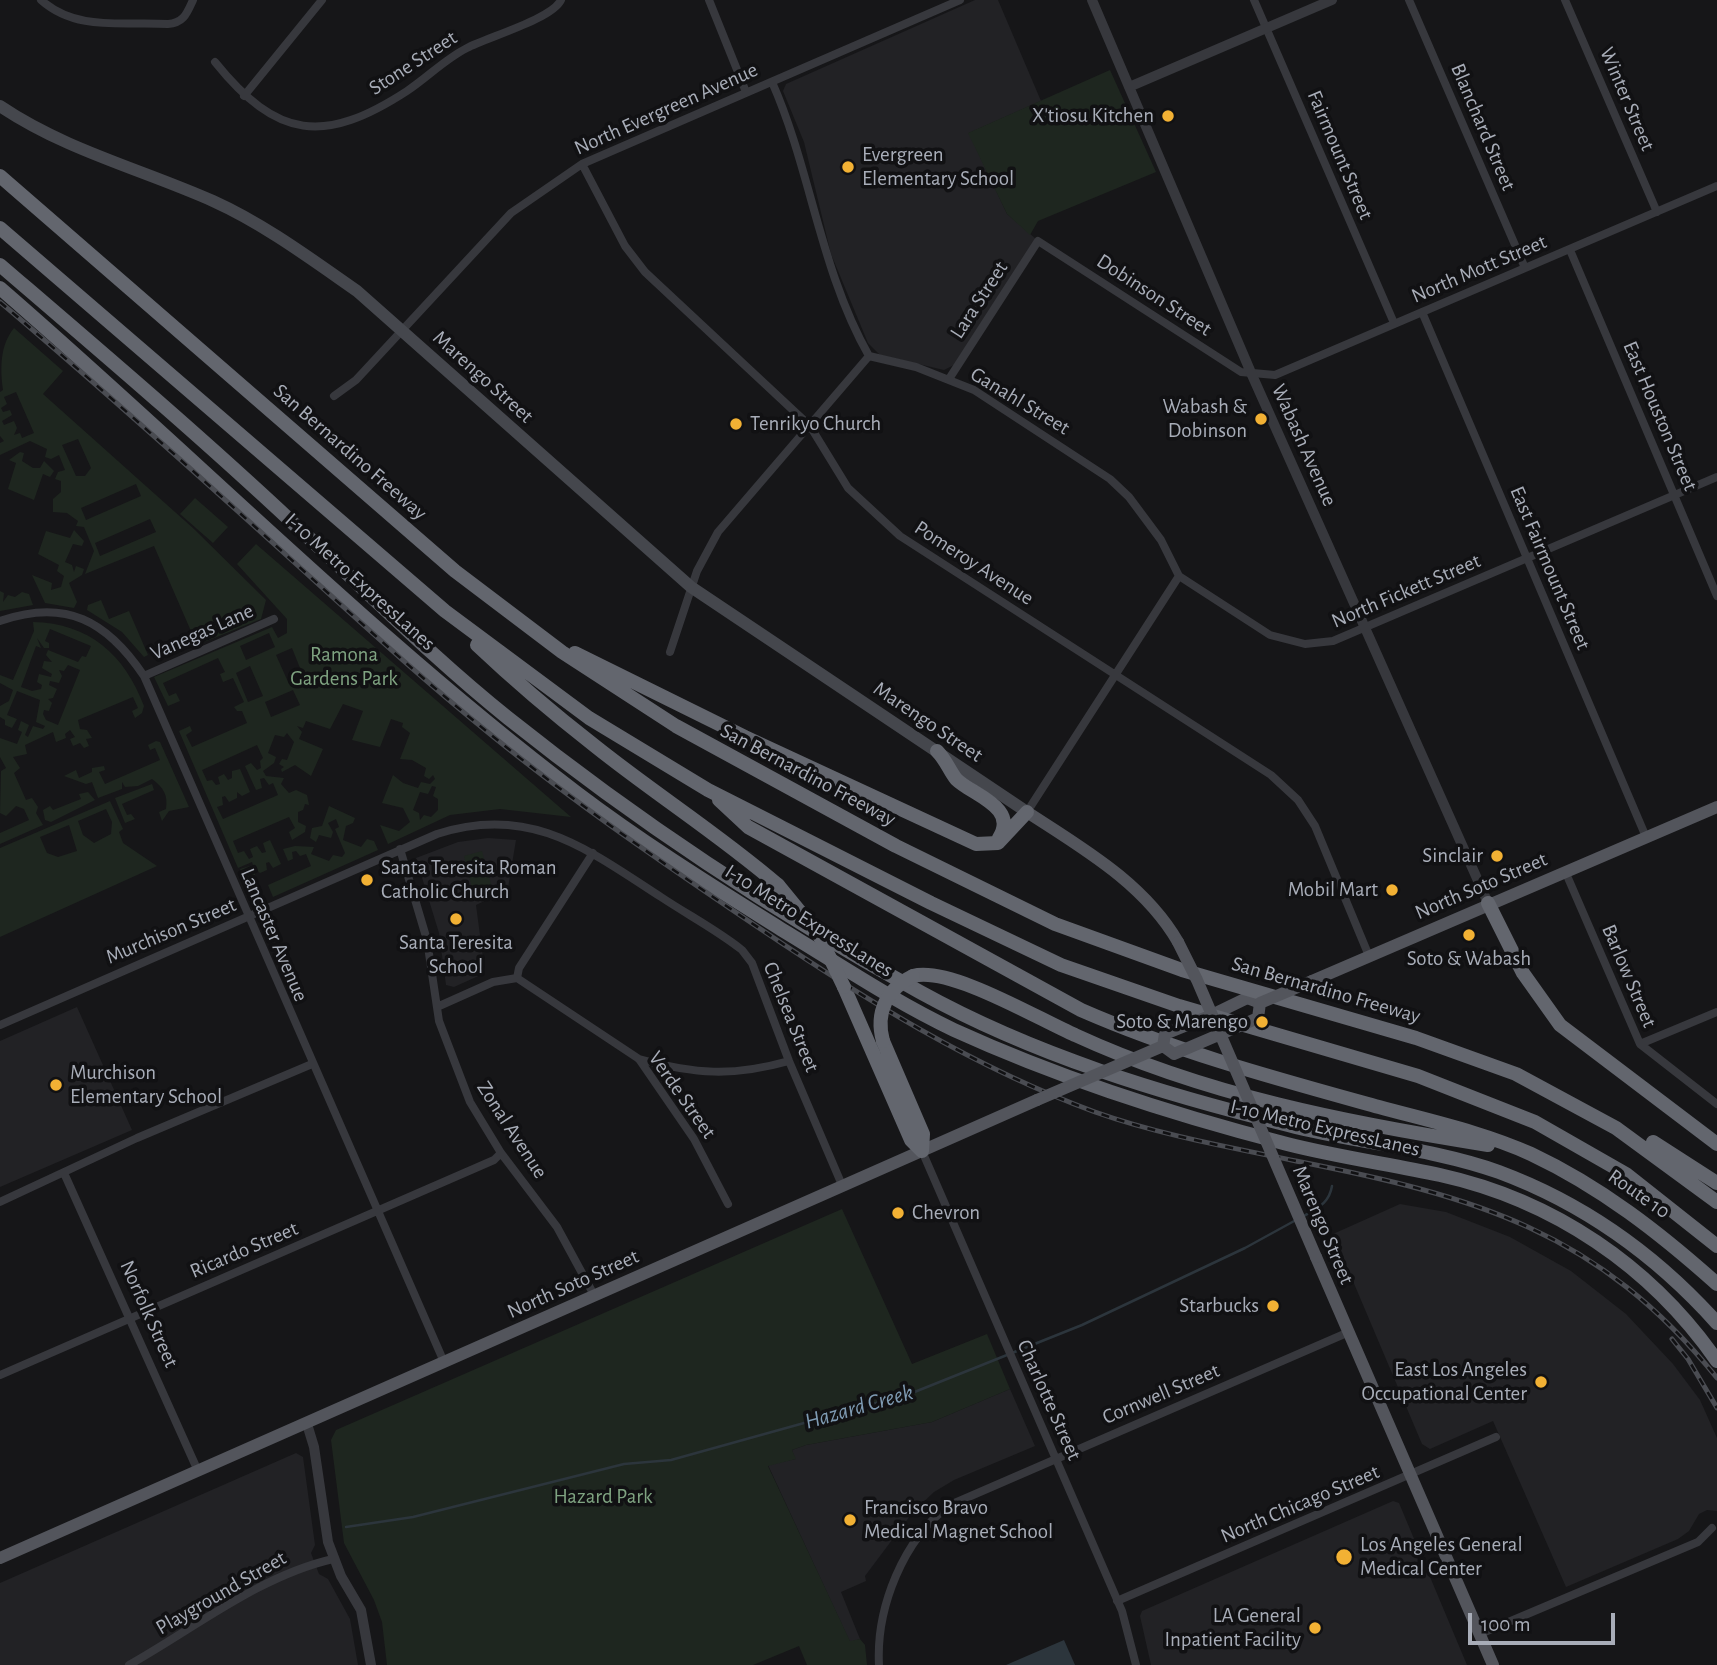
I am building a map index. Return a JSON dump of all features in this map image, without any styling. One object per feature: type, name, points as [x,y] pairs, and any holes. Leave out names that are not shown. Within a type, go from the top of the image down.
[{"type":"highway","name":"San Bernardino Freeway","points":[[0,176],[444,562],[527,627],[628,697],[748,768],[1019,908],[1095,940],[1182,970],[1469,1056],[1552,1091],[1639,1143],[1717,1202]]},
{"type":"highway","points":[[0,228],[386,562],[539,702],[778,885],[819,935],[911,1140],[922,1151]]},
{"type":"highway","name":"I-10 Metro ExpressLanes","points":[[0,265],[290,520],[419,641],[504,714],[653,827],[795,918],[944,1005],[1074,1062],[1285,1125],[1496,1171],[1551,1195],[1604,1223],[1650,1256],[1717,1323]]},
{"type":"highway","name":"I-10 Metro ExpressLanes","points":[[0,288],[491,725],[577,793],[710,885],[898,1000],[998,1049],[1234,1130],[1332,1154],[1443,1176],[1542,1211],[1596,1240],[1644,1277],[1695,1328],[1717,1361]]},
{"type":"highway","points":[[386,562],[502,654],[589,718],[708,790],[943,909],[1061,965],[1179,1006],[1418,1076],[1535,1122],[1642,1186],[1717,1246]]},
{"type":"highway","points":[[527,627],[745,737],[976,844],[990,846],[1003,839],[1027,812]]},
{"type":"highway","points":[[937,751],[957,780],[1000,811],[1003,830],[990,846]]},
{"type":"highway","points":[[708,790],[748,827],[1081,1010],[1132,1032],[1213,1059],[1470,1131],[1528,1153]]},
{"type":"highway","points":[[1488,903],[1523,973],[1560,1025],[1717,1144]]},
{"type":"highway","points":[[922,1151],[923,1134],[883,1041],[880,1018],[885,1002],[897,986],[913,976],[935,974],[960,982],[1101,1047],[1190,1082],[1306,1109],[1528,1153]]},
{"type":"highway","points":[[1552,1091],[1655,1143],[1717,1184]]},
{"type":"highway","name":"Route 10","points":[[1528,1153],[1607,1196],[1652,1228],[1717,1284]]},
{"type":"main road","name":"Marengo Street","points":[[0,106],[61,141],[177,186],[253,222],[357,291],[691,587],[1116,872],[1145,900],[1178,942],[1212,1015],[1493,1665]]},
{"type":"main road","name":"North Soto Street","points":[[1163,1046],[1165,1034],[1247,998],[1260,1003],[1717,807]]},
{"type":"main road","name":"North Soto Street","points":[[1163,1046],[1174,1054],[1258,1018],[1260,1003]]},
{"type":"main road","name":"North Soto Street","points":[[0,1558],[842,1185],[1163,1046]]},
{"type":"street","points":[[41,0],[55,13],[72,20],[175,23],[186,16],[193,0]]},
{"type":"street","points":[[244,96],[322,0]]},
{"type":"street","name":"Stone Street","points":[[215,62],[244,96],[267,114],[288,123],[310,127],[335,125],[378,107],[406,91],[452,56],[547,13],[561,0]]},
{"type":"street","points":[[709,0],[746,92]]},
{"type":"street","name":"North Evergreen Avenue","points":[[334,396],[356,380],[511,213],[582,164],[960,0]]},
{"type":"street","name":"Wabash Avenue","points":[[1092,0],[1252,375],[1488,903]]},
{"type":"street","name":"Fairmount Street","points":[[1254,0],[1394,323]]},
{"type":"street","points":[[1129,87],[1332,0]]},
{"type":"street","name":"Blanchard Street","points":[[1409,0],[1525,268]]},
{"type":"street","name":"Winter Street","points":[[1565,0],[1657,212]]},
{"type":"street","points":[[670,652],[691,587],[707,550],[724,524],[869,356],[825,254],[789,120],[772,82]]},
{"type":"street","name":"Pomeroy Avenue","points":[[582,164],[625,246],[645,272],[810,426],[848,488],[900,536],[1271,775],[1298,800],[1315,826],[1369,956]]},
{"type":"street","name":"North Mott Street","points":[[1252,375],[1275,375],[1717,186]]},
{"type":"street","name":"Dobinson Street","points":[[1038,241],[1241,372],[1252,375]]},
{"type":"street","name":"Lara Street","points":[[949,379],[1038,241]]},
{"type":"street","name":"East Houston Street","points":[[1570,250],[1717,596]]},
{"type":"street","name":"East Fairmount Street","points":[[1422,312],[1646,837]]},
{"type":"street","name":"Ganahl Street","points":[[869,356],[949,379],[974,390],[1110,479],[1129,497],[1161,540],[1179,576]]},
{"type":"street","name":"North Fickett Street","points":[[1179,576],[1270,635],[1290,642],[1320,645],[1527,560],[1717,477]]},
{"type":"street","points":[[1027,812],[1118,675],[1179,576]]},
{"type":"street","name":"Lancaster Avenue","points":[[0,621],[42,611],[85,619],[117,640],[144,676],[375,1211],[444,1362]]},
{"type":"street","name":"Vanegas Lane","points":[[144,676],[274,619]]},
{"type":"street","name":"Murchison Street","points":[[0,1026],[400,849],[459,827],[516,824],[560,836],[593,853]]},
{"type":"street","name":"Zonal Avenue","points":[[400,849],[418,904],[437,1007],[452,1061],[470,1102],[501,1153],[557,1227],[594,1295]]},
{"type":"street","points":[[437,1007],[493,982],[517,978],[519,968],[593,853]]},
{"type":"street","name":"Chelsea Street","points":[[593,853],[742,950],[752,963],[789,1061],[842,1185]]},
{"type":"street","name":"Barlow Street","points":[[1565,871],[1640,1044],[1717,1104]]},
{"type":"street","name":"Verde Street","points":[[517,978],[639,1059],[694,1139],[727,1204]]},
{"type":"street","points":[[1640,1044],[1717,1012]]},
{"type":"street","points":[[639,1059],[676,1069],[738,1073],[789,1061]]},
{"type":"street","points":[[0,1202],[137,1138],[312,1064]]},
{"type":"street","name":"Charlotte Street","points":[[922,1151],[1117,1601],[1131,1635],[1136,1665]]},
{"type":"street","name":"Ricardo Street","points":[[0,1375],[494,1160],[501,1153]]},
{"type":"street","name":"Norfolk Street","points":[[64,1173],[198,1471]]},
{"type":"street","name":"Cornwell Street","points":[[879,1665],[888,1600],[919,1535],[938,1514],[963,1497],[1349,1332]]},
{"type":"street","points":[[307,1424],[314,1447],[328,1542],[333,1559],[362,1613],[371,1665]]},
{"type":"street","name":"North Chicago Street","points":[[1117,1601],[1496,1437]]},
{"type":"street","points":[[1480,1634],[1698,1542],[1712,1528]]},
{"type":"street","name":"Playground Street","points":[[129,1665],[288,1573],[333,1559]]},
{"type":"shaded area","points":[[975,0],[998,0],[1041,101],[969,133],[1007,214],[1036,239],[954,365],[944,370],[880,355],[868,343],[831,254],[804,142],[783,91],[786,84]]},
{"type":"shaded area","name":"Santa Teresita School","points":[[488,838],[516,840],[506,900],[495,896],[476,905],[485,973],[454,987],[446,985],[439,933],[416,858],[458,842]]},
{"type":"shaded area","name":"Murchison Elementary School","points":[[77,1007],[132,1130],[0,1187],[0,1041]]},
{"type":"shaded area","name":"East Los Angeles Occupational Center","points":[[1400,1204],[1446,1212],[1510,1237],[1571,1271],[1626,1314],[1673,1364],[1700,1400],[1717,1438],[1717,1511],[1707,1510],[1699,1514],[1689,1531],[1678,1539],[1566,1587],[1493,1421],[1430,1449],[1422,1444],[1333,1234]]},
{"type":"shaded area","name":"Francisco Bravo Medical Magnet School","points":[[1010,1389],[1035,1446],[954,1480],[934,1492],[913,1512],[865,1576],[866,1581],[841,1592],[860,1639],[850,1642],[768,1465],[795,1459],[792,1450],[806,1445],[932,1422]]},
{"type":"shaded area","points":[[296,1453],[303,1457],[315,1545],[311,1553],[319,1574],[328,1579],[350,1619],[358,1665],[0,1665],[0,1583]]},
{"type":"shaded area","name":"Los Angeles General Medical Center","points":[[1393,1501],[1399,1503],[1467,1665],[1151,1665],[1140,1616],[1142,1611]]},
{"type":"shaded area","points":[[1064,1640],[1075,1665],[1006,1665]]},
{"type":"green space","points":[[1110,70],[1156,172],[1038,221],[1030,235],[1007,214],[968,133]]},
{"type":"green space","points":[[14,328],[63,371],[43,394],[194,529],[266,600],[261,619],[197,645],[154,546],[85,574],[94,551],[84,527],[76,526],[78,521],[67,513],[53,512],[53,499],[61,492],[61,481],[55,479],[58,472],[65,470],[59,455],[51,459],[45,457],[47,449],[30,441],[0,455],[0,443],[4,441],[0,436],[0,392],[3,390],[1,365],[9,335]],"holes":[[[16,392],[34,433],[22,438],[20,433],[14,435],[17,428],[14,421],[4,425],[2,421],[12,415],[10,410],[3,412],[1,408],[7,404],[4,397]],[[78,439],[91,468],[85,476],[76,476],[62,445]],[[136,484],[141,496],[86,520],[81,508]],[[150,519],[156,532],[100,556],[95,543]]]},
{"type":"green space","points":[[20,452],[24,453],[22,461],[33,468],[40,468],[44,461],[54,471],[50,477],[43,474],[34,500],[8,489],[16,463],[9,460]]},
{"type":"green space","points":[[195,498],[228,527],[213,543],[180,514]]},
{"type":"green space","points":[[74,530],[84,541],[82,546],[73,544],[65,562],[72,565],[74,572],[76,566],[84,569],[82,575],[69,583],[77,602],[74,608],[45,603],[32,575],[52,583],[51,590],[61,587],[64,576],[57,571],[59,565],[38,554],[46,531],[70,538]]},
{"type":"green space","name":"Ramona Gardens Park","points":[[256,544],[571,817],[500,809],[450,815],[388,844],[380,825],[399,831],[410,822],[403,808],[382,803],[393,775],[403,783],[418,788],[421,782],[430,784],[435,779],[433,775],[429,779],[424,776],[426,768],[412,760],[400,759],[410,733],[402,727],[403,723],[391,719],[380,747],[352,740],[363,711],[343,704],[330,729],[306,721],[303,728],[297,726],[302,732],[299,739],[323,749],[311,776],[295,765],[282,772],[284,767],[279,764],[282,759],[287,760],[294,742],[287,733],[284,737],[275,735],[268,753],[276,757],[274,763],[263,771],[266,776],[284,778],[281,784],[289,793],[296,790],[307,795],[309,805],[305,804],[303,810],[298,812],[298,822],[306,826],[305,832],[292,840],[289,832],[295,828],[289,817],[233,841],[238,853],[244,851],[249,859],[253,857],[250,849],[257,846],[262,853],[266,852],[263,843],[270,840],[281,864],[273,868],[269,862],[266,863],[267,870],[260,873],[255,868],[255,875],[248,878],[251,885],[248,887],[240,869],[253,865],[252,862],[238,868],[179,731],[190,726],[192,731],[186,735],[192,747],[247,723],[242,711],[237,711],[234,707],[244,702],[233,678],[223,682],[220,674],[225,672],[218,658],[163,683],[169,696],[176,693],[180,701],[168,706],[154,677],[272,627],[278,638],[287,633],[287,619],[237,564]],"holes":[[[269,633],[275,647],[246,660],[240,646]],[[292,648],[304,678],[289,684],[276,655]],[[250,666],[263,696],[248,702],[236,673]],[[293,690],[300,705],[271,717],[265,702]],[[257,745],[263,758],[260,761],[261,768],[257,770],[251,763],[245,766],[256,790],[262,788],[260,779],[264,778],[269,785],[273,783],[278,795],[223,819],[217,807],[223,805],[222,797],[225,796],[229,802],[237,798],[237,792],[242,796],[250,792],[240,769],[232,771],[232,778],[228,780],[224,774],[218,777],[220,784],[207,781],[202,770]],[[432,786],[436,787],[433,796],[438,799],[438,810],[431,817],[424,815],[420,820],[419,813],[413,810],[420,792],[428,794]]]},
{"type":"green space","points":[[0,591],[4,593],[3,602],[8,595],[15,597],[22,592],[29,594],[33,605],[0,611]]},
{"type":"green space","points":[[101,600],[109,619],[129,611],[148,655],[144,657],[122,632],[87,610],[88,605]]},
{"type":"green space","points":[[33,622],[53,624],[71,628],[102,645],[127,672],[144,706],[142,713],[135,718],[132,711],[138,708],[133,697],[78,720],[80,729],[87,730],[92,738],[86,739],[89,746],[84,748],[80,743],[73,746],[70,739],[75,737],[70,730],[65,734],[66,738],[56,742],[53,732],[25,745],[27,754],[13,757],[20,768],[14,773],[26,800],[32,798],[38,807],[36,813],[43,825],[0,844],[0,833],[29,820],[24,809],[16,806],[6,816],[0,813],[1,771],[6,768],[0,757],[0,738],[17,744],[22,732],[18,730],[21,721],[29,725],[25,735],[28,737],[33,726],[43,729],[45,726],[36,722],[40,700],[17,691],[7,715],[17,719],[12,728],[5,725],[5,720],[0,717],[0,706],[9,701],[13,690],[0,683],[0,675],[13,680],[34,631]],"holes":[[[50,629],[91,646],[86,657],[82,656],[78,662],[48,650],[46,655],[52,662],[44,661],[42,668],[52,674],[51,677],[39,674],[37,682],[42,685],[41,689],[32,691],[21,687],[36,646],[41,648],[37,638],[44,648],[49,648],[49,643],[45,641]],[[68,665],[80,670],[58,725],[46,720],[43,714],[44,710],[49,711],[52,703],[48,699],[53,698],[57,689],[49,685],[50,681],[59,683],[62,676],[59,670],[64,671]]]},
{"type":"green space","points":[[160,742],[189,807],[169,811],[162,821],[159,812],[166,809],[166,796],[152,779],[138,786],[125,787],[122,782],[122,789],[98,798],[92,782],[86,784],[64,776],[76,770],[79,778],[92,772],[92,768],[104,766],[105,770],[99,772],[105,784],[160,760],[155,748],[150,750],[148,745]]},
{"type":"green space","points":[[152,784],[154,790],[122,804],[127,815],[131,814],[135,819],[125,823],[115,798]]},
{"type":"green space","points":[[88,792],[95,800],[51,822],[45,820],[43,810],[50,806],[53,810],[81,799],[79,794]]},
{"type":"green space","points":[[110,801],[123,829],[119,832],[123,843],[157,866],[0,937],[0,848]],"holes":[[[106,809],[112,822],[111,834],[94,843],[83,835],[78,821]],[[69,825],[77,851],[58,857],[47,853],[40,837]]]},
{"type":"green space","points":[[329,806],[355,818],[353,823],[346,826],[343,840],[361,847],[367,839],[374,841],[378,850],[273,897],[268,885],[311,866],[306,854],[300,856],[296,851],[292,852],[293,859],[288,861],[283,849],[295,846],[314,847],[311,854],[329,861],[333,855],[342,857],[345,853],[335,829],[339,827],[336,819],[328,823],[333,832],[331,838],[319,835],[316,842],[310,838],[312,828],[322,826]]},
{"type":"green space","points":[[482,851],[492,888],[473,892],[464,856]]},
{"type":"green space","name":"Hazard Park","points":[[842,1209],[912,1364],[987,1334],[1010,1389],[932,1422],[806,1445],[792,1450],[796,1459],[768,1466],[850,1641],[860,1639],[865,1645],[867,1665],[807,1665],[799,1646],[753,1665],[387,1665],[382,1622],[374,1600],[344,1543],[331,1440],[336,1430]]},
{"type":"waterway","name":"Hazard Creek","points":[[1302,1217],[1325,1201],[1332,1186]]},
{"type":"waterway","name":"Hazard Creek","points":[[346,1527],[413,1517],[624,1464],[671,1460],[912,1393],[1082,1325],[1245,1248],[1296,1220]]},
{"type":"railway","points":[[0,302],[149,431],[391,650],[490,734],[622,834],[839,981],[963,1053],[1095,1112],[1194,1140],[1420,1189],[1476,1206],[1529,1228],[1579,1254],[1626,1287],[1672,1328],[1717,1378]]},
{"type":"railway","points":[[1672,1339],[1688,1359],[1717,1408]]},
{"type":"place","name":"X'tiosu Kitchen","points":[[1168,116]]},
{"type":"place","name":"Evergreen Elementary School","points":[[848,167]]},
{"type":"place","name":"Wabash & Dobinson","points":[[1261,419]]},
{"type":"place","name":"Tenrikyo Church","points":[[736,424]]},
{"type":"place","name":"Sinclair","points":[[1497,856]]},
{"type":"place","name":"Santa Teresita Roman Catholic Church","points":[[367,880]]},
{"type":"place","name":"Mobil Mart","points":[[1392,890]]},
{"type":"place","name":"Santa Teresita School","points":[[456,919]]},
{"type":"place","name":"Soto & Wabash","points":[[1469,935]]},
{"type":"place","name":"Soto & Marengo","points":[[1262,1022]]},
{"type":"place","name":"Murchison Elementary School","points":[[56,1085]]},
{"type":"place","name":"Chevron","points":[[898,1213]]},
{"type":"place","name":"Starbucks","points":[[1273,1306]]},
{"type":"place","name":"East Los Angeles Occupational Center","points":[[1541,1382]]},
{"type":"place","name":"Francisco Bravo Medical Magnet School","points":[[850,1520]]},
{"type":"place","name":"Los Angeles General Medical Center","points":[[1344,1557]]},
{"type":"place","name":"LA General Inpatient Facility","points":[[1315,1628]]}]
